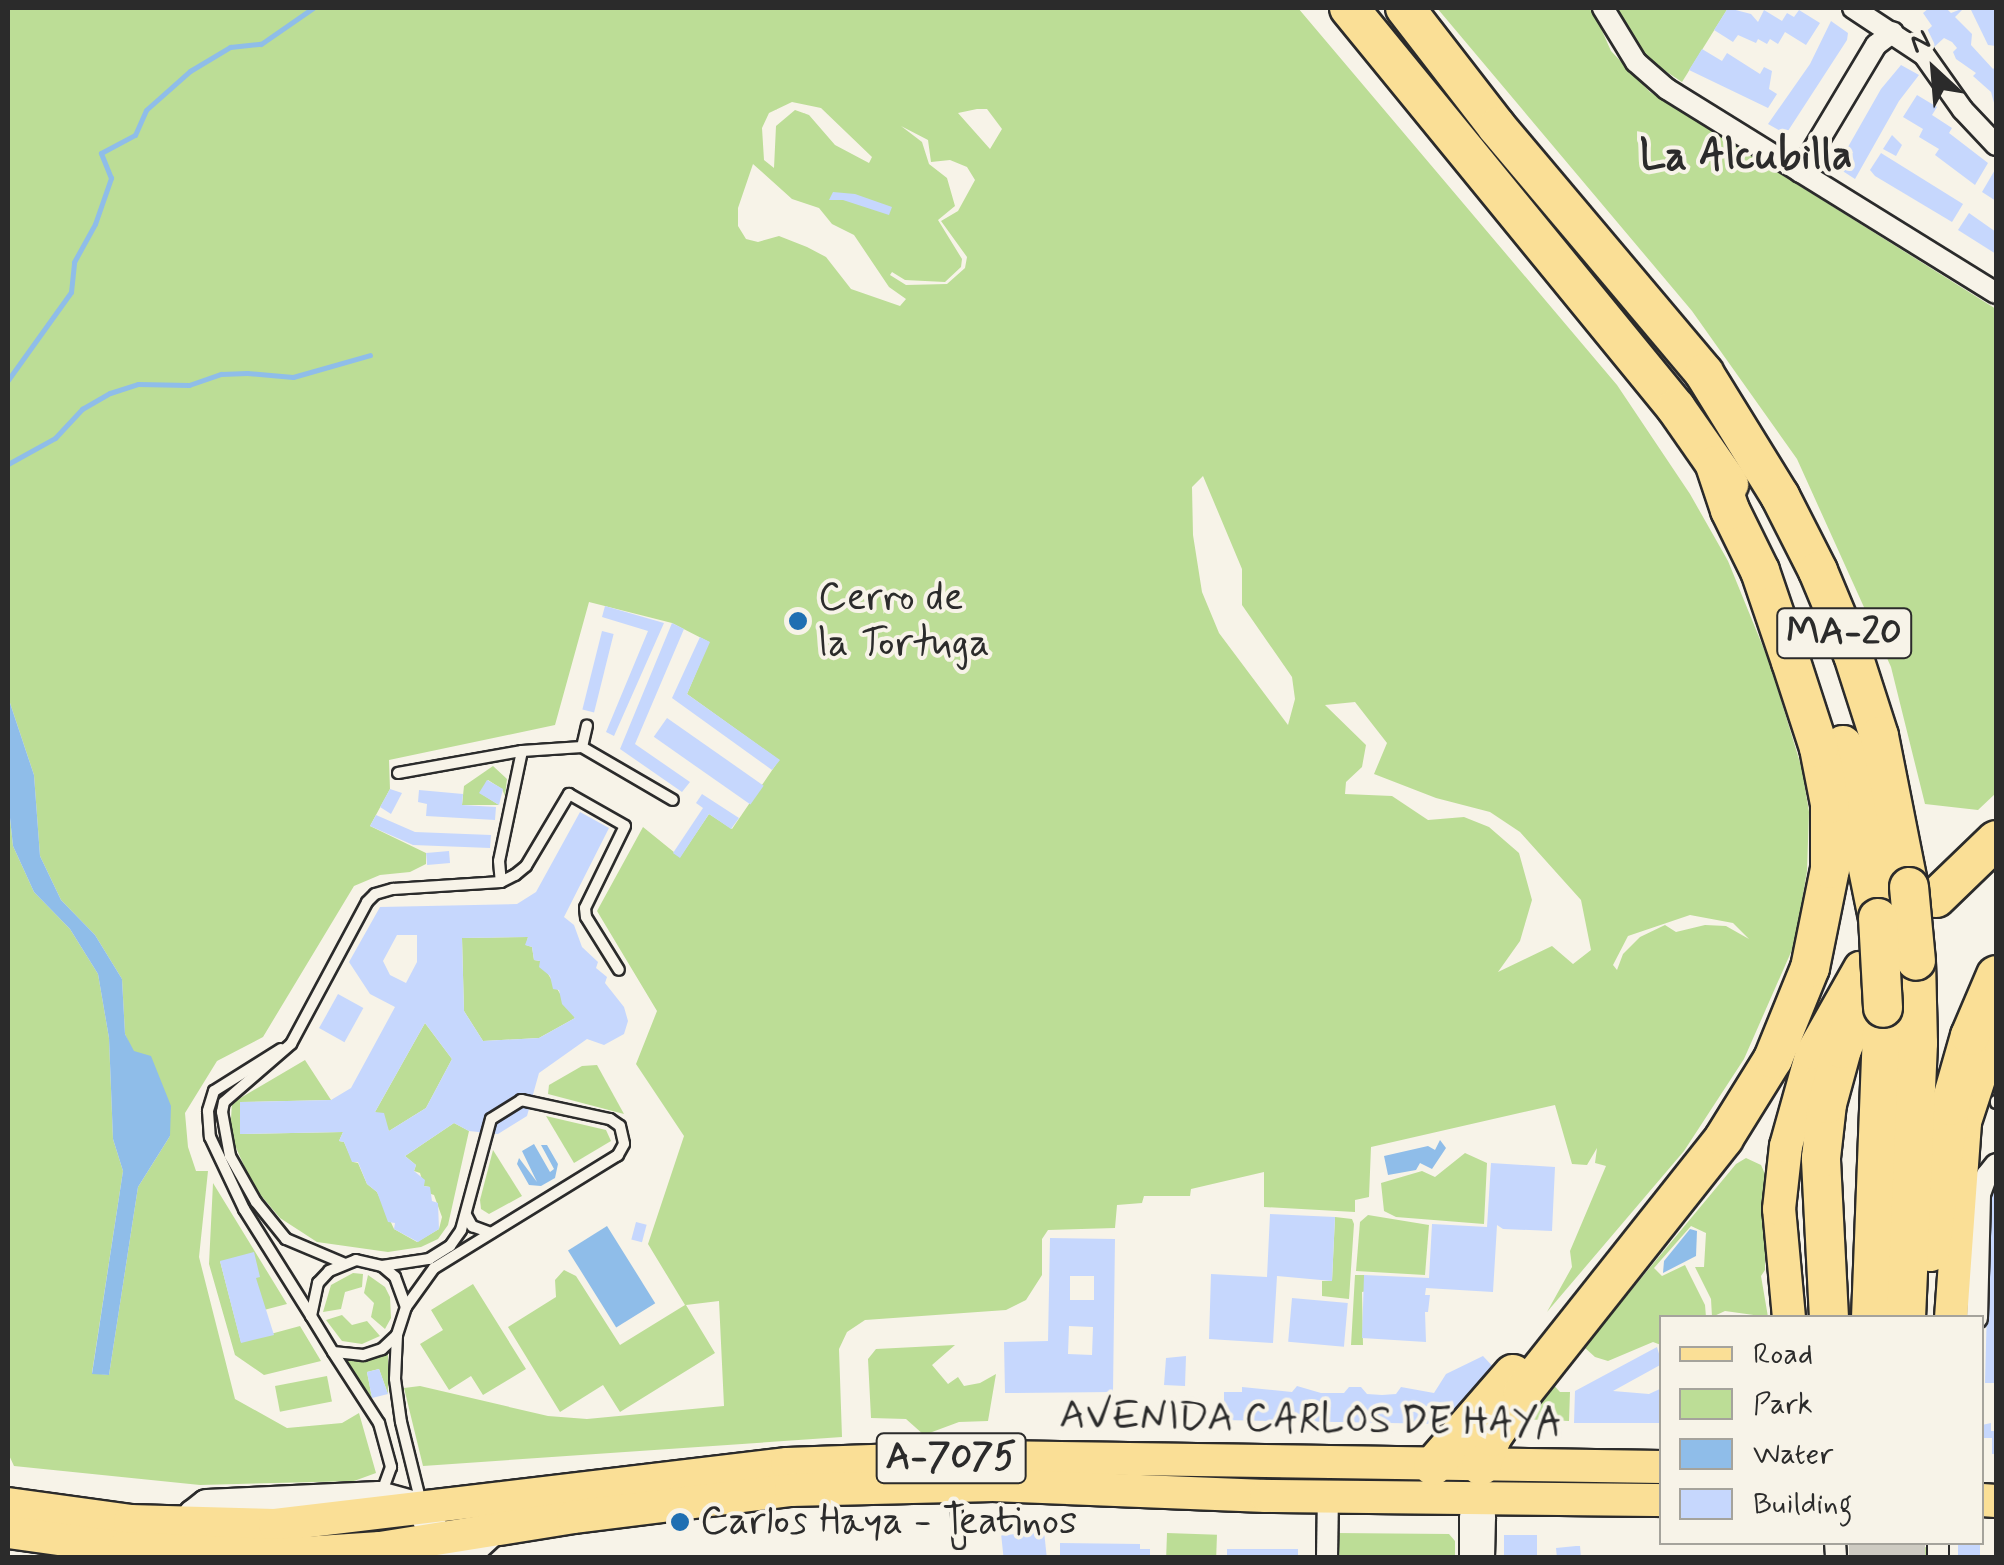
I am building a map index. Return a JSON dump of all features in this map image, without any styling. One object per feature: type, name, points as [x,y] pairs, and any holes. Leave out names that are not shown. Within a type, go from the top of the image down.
[{"type":"highway","name":"MA-20","points":[[1349,8],[1676,408],[1742,502],[1775,565],[1820,673],[1846,756],[1878,918],[1869,993],[1872,1315]]},
{"type":"highway","name":"MA-20","points":[[1405,8],[1497,126],[1704,373],[1780,496],[1818,571],[1853,655],[1927,888],[1916,962],[1918,1043],[1906,1315]]},
{"type":"highway","points":[[1480,1490],[1492,1438],[1523,1392],[1724,1138],[1774,1059],[1810,968],[1830,869],[1830,804],[1819,748],[1760,571],[1730,510],[1715,465]]},
{"type":"highway","points":[[1927,888],[1996,840]]},
{"type":"highway","points":[[1916,1315],[1926,1282],[1950,1106],[1970,1036],[1996,976]]},
{"type":"highway","points":[[1828,1315],[1820,1158],[1842,1049],[1869,993]]},
{"type":"highway","points":[[1433,1466],[1564,1316],[1606,1288]]},
{"type":"main road","points":[[1927,888],[1996,823]]},
{"type":"main road","points":[[1789,1315],[1779,1209],[1786,1146],[1812,1053],[1869,993]]},
{"type":"main road","points":[[1951,1315],[1965,1122],[1996,1026]]},
{"type":"main road","name":"AVENIDA CARLOS DE HAYA","points":[[423,1509],[787,1464],[992,1457],[1433,1466],[1480,1490],[1659,1500]]},
{"type":"main road","name":"AVENIDA CARLOS DE HAYA","points":[[447,1552],[492,1531],[791,1490],[955,1486],[1328,1496],[1480,1490],[1659,1467]]},
{"type":"main road","points":[[192,1544],[194,1514],[207,1505],[379,1497],[423,1509],[447,1552]]},
{"type":"main road","name":"A-7075","points":[[8,1504],[192,1544],[274,1556],[447,1552]]},
{"type":"main road","name":"A-7075","points":[[8,1532],[124,1548],[192,1544],[275,1525],[423,1509]]},
{"type":"street","points":[[1603,8],[1636,62],[1667,89],[1996,293]]},
{"type":"street","points":[[1853,8],[1924,55],[1964,110],[1996,145]]},
{"type":"street","points":[[1800,172],[1876,44],[1893,32]]},
{"type":"street","points":[[1976,1315],[1980,1194],[1986,1175],[1996,1164]]},
{"type":"street","points":[[1470,1558],[1470,1517],[1480,1490]]},
{"type":"street","points":[[1480,1490],[1485,1517],[1484,1558]]},
{"type":"street","points":[[1327,1558],[1328,1496]]},
{"type":"lane","points":[[582,747],[587,726]]},
{"type":"lane","points":[[398,773],[522,750],[582,747],[673,800]]},
{"type":"lane","points":[[501,882],[498,861],[522,750]]},
{"type":"lane","points":[[343,1263],[286,1239],[256,1202],[223,1136],[224,1102],[291,1044],[375,894],[501,882],[526,866],[569,794],[625,826],[585,908],[586,918],[619,970]]},
{"type":"lane","points":[[291,1044],[214,1091],[209,1124],[220,1162],[236,1193],[378,1424],[391,1467],[379,1497]]},
{"type":"lane","points":[[312,1316],[318,1284],[343,1263],[356,1260],[382,1266],[429,1260],[450,1246],[466,1215],[491,1119],[521,1100],[610,1119],[620,1126],[624,1144],[618,1155],[434,1268],[406,1307],[397,1335],[395,1379],[401,1422],[423,1509]]},
{"type":"lane","points":[[466,1215],[472,1226],[491,1233]]},
{"type":"lane","points":[[382,1266],[395,1277],[406,1307]]},
{"type":"lane","points":[[333,1352],[363,1356],[382,1349],[397,1335]]},
{"type":"lane","points":[[955,1486],[959,1543]]},
{"type":"green space","points":[[8,8],[1298,8],[1617,385],[1690,494],[1728,561],[1770,664],[1802,769],[1809,812],[1807,871],[1795,943],[1744,1059],[1684,1151],[1547,1312],[1572,1267],[1570,1251],[1606,1166],[1595,1163],[1597,1148],[1587,1165],[1572,1164],[1555,1105],[1371,1147],[1369,1197],[1355,1200],[1355,1212],[1264,1207],[1264,1172],[1191,1189],[1190,1196],[1144,1196],[1142,1203],[1117,1205],[1115,1228],[1048,1230],[1042,1239],[1042,1275],[1026,1300],[1006,1310],[865,1320],[847,1332],[839,1349],[842,1437],[423,1466],[404,1388],[420,1386],[548,1416],[587,1419],[724,1406],[719,1301],[686,1305],[715,1353],[620,1412],[603,1385],[560,1412],[508,1327],[556,1297],[555,1280],[564,1270],[576,1276],[620,1345],[685,1305],[648,1244],[684,1136],[636,1064],[657,1011],[597,911],[643,827],[680,857],[709,814],[732,829],[779,760],[687,694],[709,642],[672,623],[589,602],[555,725],[389,760],[390,789],[370,826],[426,853],[426,864],[354,886],[263,1037],[217,1061],[185,1113],[188,1147],[196,1171],[208,1171],[199,1257],[235,1399],[287,1428],[342,1423],[359,1413],[376,1473],[354,1481],[200,1485],[14,1466],[8,1453],[8,799],[13,846],[34,892],[70,929],[98,974],[109,1038],[113,1139],[123,1171],[92,1373],[109,1375],[138,1187],[170,1136],[125,1034],[122,979],[95,935],[61,900],[40,856],[34,775],[8,697]],"holes":[[[792,102],[821,108],[872,157],[869,163],[835,145],[809,115],[795,110],[776,126],[774,168],[764,160],[762,128],[769,113]],[[987,109],[1002,129],[990,149],[958,113]],[[901,126],[928,140],[931,162],[950,160],[967,167],[975,180],[958,211],[941,221],[967,257],[965,268],[947,284],[906,285],[890,275],[892,272],[905,280],[945,282],[961,267],[962,259],[938,220],[955,206],[947,178],[929,164],[922,142]],[[753,164],[792,199],[819,208],[832,224],[854,235],[889,287],[906,299],[900,306],[851,289],[826,257],[779,236],[758,242],[746,239],[738,226],[738,208]],[[1203,476],[1242,569],[1242,605],[1292,677],[1295,699],[1288,725],[1219,633],[1202,592],[1193,535],[1192,487]],[[1355,702],[1387,743],[1374,774],[1436,798],[1490,812],[1520,832],[1581,900],[1591,950],[1573,964],[1552,946],[1498,972],[1520,941],[1532,900],[1519,853],[1489,827],[1464,817],[1428,820],[1392,796],[1345,794],[1346,782],[1362,767],[1366,745],[1325,705]],[[1690,915],[1733,923],[1749,939],[1726,926],[1705,925],[1676,932],[1665,925],[1640,937],[1623,954],[1617,970],[1613,965],[1628,936]]]},
{"type":"green space","points":[[1437,8],[1592,8],[1611,51],[1650,92],[1996,309],[1996,793],[1978,810],[1925,804],[1891,667],[1797,459],[1692,311]]},
{"type":"green space","points":[[1611,8],[1728,8],[1682,82],[1644,57]]},
{"type":"green space","points":[[493,766],[507,779],[505,796],[502,789],[488,780],[480,793],[499,805],[462,805],[464,786]]},
{"type":"green space","points":[[528,937],[526,945],[532,947],[534,960],[540,961],[575,1018],[539,1038],[483,1041],[464,1011],[462,938]]},
{"type":"green space","points":[[425,1023],[452,1059],[426,1108],[389,1131],[375,1112]]},
{"type":"green space","points":[[305,1060],[331,1100],[240,1102],[240,1134],[343,1132],[339,1141],[344,1142],[367,1184],[377,1192],[394,1229],[417,1242],[439,1229],[442,1217],[434,1195],[428,1193],[430,1187],[424,1186],[420,1173],[414,1171],[416,1165],[405,1156],[454,1123],[469,1131],[448,1225],[438,1239],[421,1247],[388,1252],[317,1242],[280,1218],[253,1186],[230,1134],[232,1103]]},
{"type":"green space","points":[[597,1065],[624,1114],[548,1094],[549,1085],[582,1066]]},
{"type":"green space","points":[[546,1116],[606,1130],[611,1141],[574,1163]]},
{"type":"green space","points":[[493,1150],[522,1196],[489,1214],[481,1209],[480,1200]]},
{"type":"green space","points":[[1465,1153],[1487,1163],[1484,1224],[1396,1217],[1384,1211],[1381,1183],[1422,1171],[1435,1177]]},
{"type":"green space","points":[[1746,1158],[1761,1165],[1765,1174],[1765,1270],[1761,1276],[1768,1315],[1725,1311],[1712,1315],[1711,1299],[1695,1267],[1704,1267],[1706,1233],[1691,1226],[1654,1268],[1662,1276],[1685,1265],[1705,1305],[1706,1315],[1659,1315],[1659,1344],[1653,1342],[1608,1361],[1595,1357],[1584,1347],[1736,1164]]},
{"type":"green space","points":[[213,1183],[287,1304],[264,1310],[220,1261],[241,1342],[300,1326],[321,1361],[264,1375],[235,1355],[209,1264]]},
{"type":"green space","points":[[1368,1215],[1429,1225],[1425,1275],[1356,1271],[1360,1222]]},
{"type":"green space","points":[[1335,1217],[1352,1219],[1354,1224],[1349,1299],[1322,1296],[1322,1281],[1332,1281]]},
{"type":"green space","points":[[353,1273],[363,1274],[362,1287],[345,1292],[341,1309],[323,1312],[331,1285]]},
{"type":"green space","points":[[368,1275],[385,1287],[390,1297],[391,1318],[385,1329],[371,1317],[374,1303],[364,1293]]},
{"type":"green space","points":[[1355,1275],[1364,1275],[1367,1291],[1362,1292],[1363,1345],[1351,1345]]},
{"type":"green space","points":[[473,1284],[526,1369],[483,1395],[471,1376],[449,1390],[420,1344],[443,1330],[431,1310]]},
{"type":"green space","points":[[342,1315],[352,1325],[367,1321],[380,1336],[362,1344],[342,1341],[326,1320]]},
{"type":"green space","points":[[955,1345],[932,1365],[948,1384],[958,1377],[964,1386],[980,1383],[996,1374],[988,1421],[959,1422],[924,1435],[906,1419],[871,1418],[868,1359],[876,1349]]},
{"type":"green space","points":[[388,1351],[388,1394],[379,1369],[367,1372],[372,1398],[345,1359],[368,1360]]},
{"type":"green space","points":[[327,1376],[332,1402],[280,1412],[275,1386]]},
{"type":"green space","points":[[1550,1381],[1560,1392],[1570,1392],[1569,1421],[1521,1419]]},
{"type":"green space","points":[[1167,1533],[1217,1535],[1216,1558],[1166,1557]]},
{"type":"green space","points":[[1336,1533],[1449,1534],[1455,1541],[1455,1557],[1337,1557]]},
{"type":"green space","points":[[1926,1547],[1928,1558],[1899,1558]]},
{"type":"water","points":[[8,697],[34,775],[40,856],[61,900],[95,935],[122,979],[125,1034],[134,1051],[151,1056],[171,1106],[170,1136],[138,1187],[109,1375],[92,1374],[123,1171],[113,1139],[109,1038],[98,974],[70,929],[34,892],[13,846],[8,799]]},
{"type":"water","points":[[1440,1140],[1446,1148],[1432,1169],[1420,1163],[1416,1170],[1388,1175],[1384,1156],[1428,1146],[1435,1150]]},
{"type":"water","points":[[534,1144],[550,1172],[554,1169],[541,1145],[547,1145],[558,1164],[555,1178],[541,1186],[529,1185],[517,1164],[519,1158],[537,1182],[522,1151]]},
{"type":"water","points":[[607,1226],[655,1303],[616,1328],[568,1250]]},
{"type":"water","points":[[1690,1229],[1697,1231],[1696,1256],[1663,1273],[1664,1261]]},
{"type":"building","points":[[1728,8],[1751,14],[1758,22],[1764,10],[1782,21],[1787,13],[1794,17],[1799,10],[1820,23],[1806,45],[1785,32],[1778,44],[1770,39],[1767,44],[1758,39],[1756,43],[1738,35],[1733,42],[1714,30]]},
{"type":"building","points":[[1929,8],[1946,8],[1951,13],[1964,8],[1955,17],[1972,34],[1971,45],[1993,69],[1996,66],[1996,110],[1991,92],[1973,76],[1976,73],[1956,59],[1953,52],[1957,48],[1952,42],[1944,38],[1933,48],[1920,37],[1932,26],[1923,13]]},
{"type":"building","points":[[1996,8],[1996,46],[1988,45],[1971,10]]},
{"type":"building","points":[[1831,21],[1848,33],[1847,40],[1786,134],[1768,124],[1810,64]]},
{"type":"building","points":[[1702,49],[1722,61],[1727,53],[1760,74],[1764,67],[1772,71],[1769,89],[1777,94],[1768,108],[1689,70]]},
{"type":"building","points":[[1901,65],[1919,75],[1899,101],[1855,179],[1838,168],[1840,161],[1881,89]]},
{"type":"building","points":[[1917,95],[1937,107],[1932,115],[1952,128],[1949,133],[1988,163],[1975,185],[1935,155],[1939,149],[1919,137],[1923,129],[1903,117]]},
{"type":"building","points":[[1892,135],[1902,145],[1896,156],[1883,149]]},
{"type":"building","points":[[1881,153],[1963,204],[1952,222],[1875,176],[1870,170]]},
{"type":"building","points":[[1996,168],[1996,201],[1982,192]]},
{"type":"building","points":[[833,192],[855,194],[892,207],[889,215],[843,200],[829,200]]},
{"type":"building","points":[[1969,213],[1996,232],[1996,254],[1958,230]]},
{"type":"building","points":[[605,606],[664,623],[614,736],[606,732],[648,631],[602,617]]},
{"type":"building","points":[[672,623],[684,629],[635,744],[690,782],[682,792],[620,749]]},
{"type":"building","points":[[602,631],[614,634],[594,712],[582,710]]},
{"type":"building","points":[[700,637],[710,642],[687,694],[780,760],[772,770],[672,698]]},
{"type":"building","points":[[667,718],[764,786],[750,805],[654,737]]},
{"type":"building","points":[[487,780],[503,789],[499,805],[479,793]]},
{"type":"building","points":[[390,789],[402,793],[391,814],[380,807]]},
{"type":"building","points":[[419,790],[463,794],[462,805],[496,807],[495,820],[426,816],[427,804],[418,802]]},
{"type":"building","points":[[702,794],[739,818],[731,829],[709,814],[680,858],[673,853],[703,808],[696,803]]},
{"type":"building","points":[[580,812],[609,828],[564,917],[574,925],[582,947],[598,962],[596,968],[607,977],[605,983],[624,1007],[628,1021],[624,1034],[604,1045],[587,1039],[539,1073],[527,1116],[498,1134],[469,1131],[454,1123],[405,1156],[416,1165],[414,1171],[425,1180],[424,1186],[430,1187],[432,1201],[438,1203],[439,1229],[418,1242],[394,1229],[395,1223],[388,1222],[377,1192],[367,1184],[358,1162],[352,1162],[344,1142],[339,1141],[343,1132],[240,1134],[240,1102],[331,1100],[351,1088],[395,1007],[370,994],[349,962],[380,907],[517,904],[536,892]],"holes":[[[397,935],[417,935],[417,962],[406,983],[390,975],[383,961]],[[528,937],[525,945],[532,947],[534,960],[540,961],[539,967],[550,976],[553,989],[559,990],[562,1004],[575,1018],[539,1038],[483,1041],[464,1011],[462,938]],[[425,1023],[452,1059],[426,1108],[389,1131],[384,1113],[375,1112]]]},
{"type":"building","points":[[376,815],[415,832],[491,835],[490,848],[413,845],[370,826]]},
{"type":"building","points":[[449,851],[450,863],[427,865],[426,853]]},
{"type":"building","points":[[338,994],[363,1008],[344,1042],[319,1028]]},
{"type":"building","points":[[1491,1163],[1555,1167],[1552,1231],[1503,1229],[1497,1225],[1493,1292],[1426,1288],[1425,1295],[1430,1295],[1425,1312],[1426,1342],[1362,1338],[1364,1275],[1429,1278],[1432,1224],[1487,1227]]},
{"type":"building","points":[[1990,1192],[1996,1192],[1996,1383],[1985,1383]]},
{"type":"building","points":[[1270,1214],[1335,1217],[1332,1281],[1277,1276],[1273,1343],[1209,1339],[1211,1274],[1267,1277]]},
{"type":"building","points":[[636,1222],[647,1225],[642,1242],[631,1239]]},
{"type":"building","points":[[1050,1238],[1115,1239],[1113,1392],[1005,1393],[1004,1342],[1048,1341]],"holes":[[[1070,1276],[1094,1276],[1094,1300],[1070,1300]],[[1069,1326],[1093,1327],[1092,1355],[1068,1354]]]},
{"type":"building","points":[[254,1252],[260,1277],[256,1278],[274,1335],[241,1343],[220,1261]]},
{"type":"building","points":[[1292,1298],[1348,1303],[1344,1347],[1288,1342]]},
{"type":"building","points":[[1657,1347],[1659,1366],[1613,1391],[1649,1394],[1659,1389],[1659,1423],[1574,1423],[1575,1391]]},
{"type":"building","points":[[1186,1356],[1185,1386],[1164,1385],[1166,1358]]},
{"type":"building","points":[[1483,1356],[1497,1371],[1442,1424],[1224,1420],[1224,1392],[1242,1392],[1242,1387],[1292,1392],[1297,1386],[1321,1393],[1344,1393],[1349,1387],[1361,1387],[1367,1394],[1382,1395],[1396,1394],[1401,1387],[1434,1393],[1446,1374]]},
{"type":"building","points":[[379,1369],[388,1394],[372,1398],[367,1372]]},
{"type":"building","points":[[1991,1423],[1991,1431],[1996,1431],[1996,1454],[1992,1454],[1992,1438],[1984,1438],[1984,1425]]},
{"type":"building","points":[[1044,1531],[1047,1558],[1004,1558],[1001,1535]]},
{"type":"building","points":[[1504,1535],[1537,1535],[1537,1558],[1504,1558]]},
{"type":"building","points":[[1060,1543],[1140,1544],[1140,1549],[1150,1549],[1150,1558],[1060,1558]]},
{"type":"building","points":[[1958,1545],[1980,1545],[1980,1558],[1958,1558]]},
{"type":"building","points":[[1580,1546],[1581,1558],[1557,1558],[1556,1548]]},
{"type":"building","points":[[1227,1549],[1298,1549],[1298,1558],[1227,1558]]},
{"type":"waterway","points":[[8,380],[71,292],[74,262],[95,224],[111,178],[101,153],[135,135],[146,110],[190,71],[230,47],[261,44],[313,8]]},
{"type":"waterway","points":[[8,464],[55,438],[82,409],[110,393],[138,384],[189,385],[221,374],[293,377],[370,355]]},
{"type":"tunnel","points":[[1868,1545],[1868,1558]]},
{"type":"tunnel","points":[[1906,1545],[1906,1558]]},
{"type":"place","name":"Cerro de la Tortuga","points":[[798,621]]},
{"type":"place","name":"Carlos Haya - Teatinos","points":[[680,1522]]},
{"type":"district","name":"La Alcubilla","points":[[1746,157]]}]
